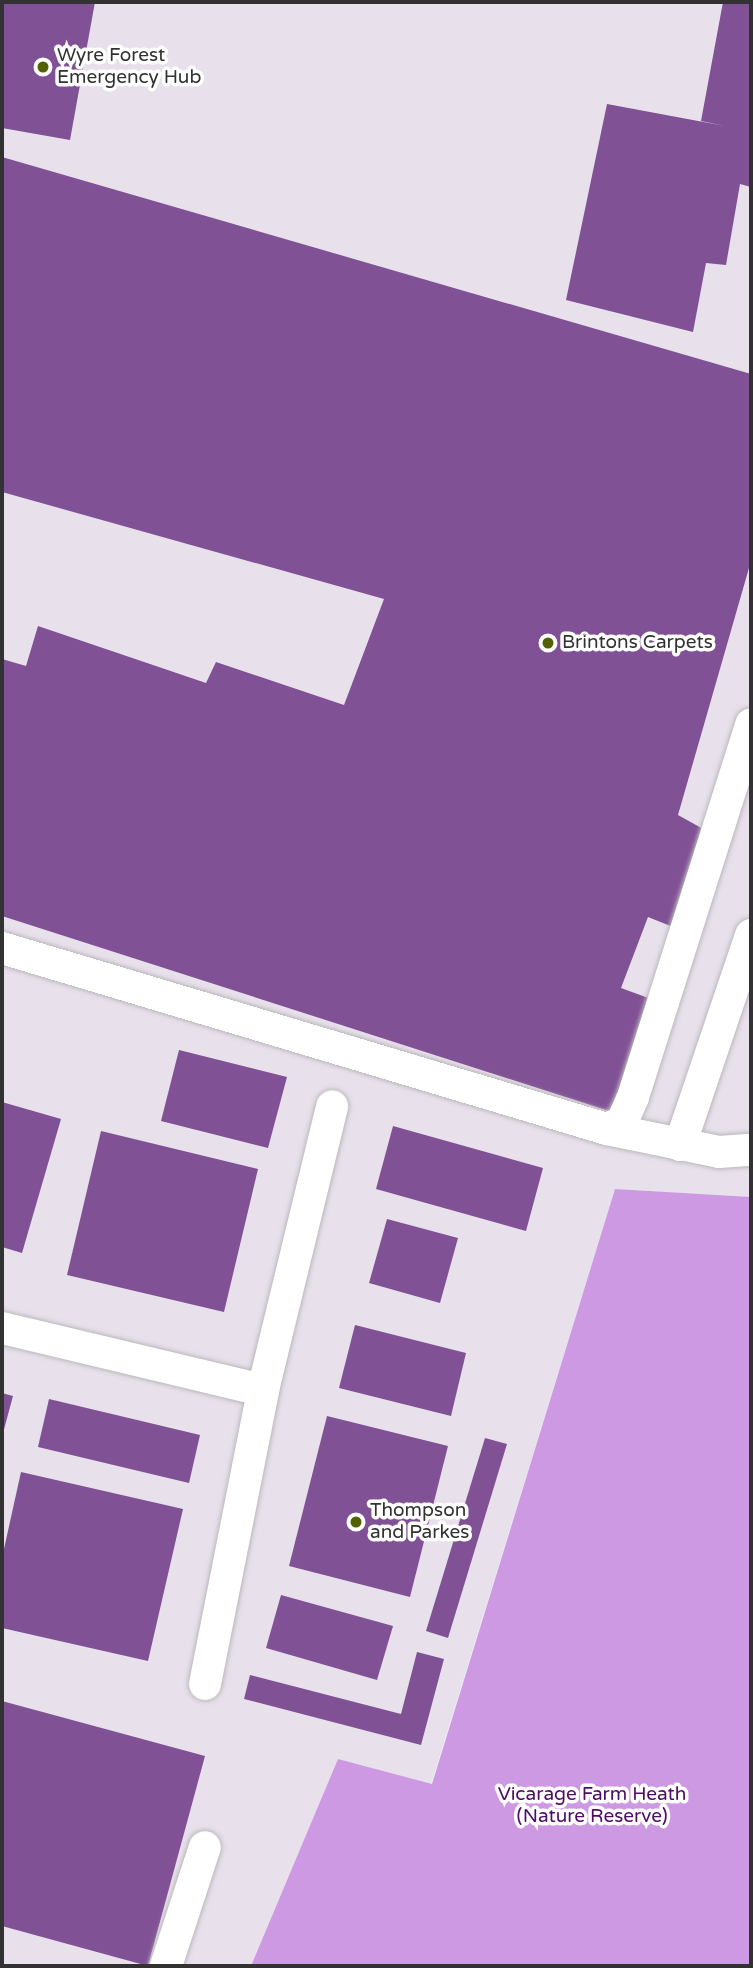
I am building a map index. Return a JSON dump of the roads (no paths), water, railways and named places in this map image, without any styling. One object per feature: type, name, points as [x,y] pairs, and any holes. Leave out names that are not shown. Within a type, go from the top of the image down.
[{"type":"lane","points":[[607,1129],[622,1122],[633,1097],[751,724]]},
{"type":"lane","points":[[680,1144],[751,935]]},
{"type":"lane","points":[[2,948],[607,1129],[736,1154],[751,1150]]},
{"type":"lane","points":[[205,1684],[263,1390],[332,1106]]},
{"type":"lane","points":[[2,1328],[263,1390]]},
{"type":"lane","points":[[166,1966],[205,1847]]},
{"type":"place","name":"Wyre Forest Emergency Hub","points":[[43,67]]},
{"type":"place","name":"Brintons Carpets","points":[[548,643]]},
{"type":"place","name":"Thompson and Parkes","points":[[356,1522]]},
{"type":"park label","name":"Vicarage Farm Heath (Nature Reserve)","points":[[592,1806]]}]
